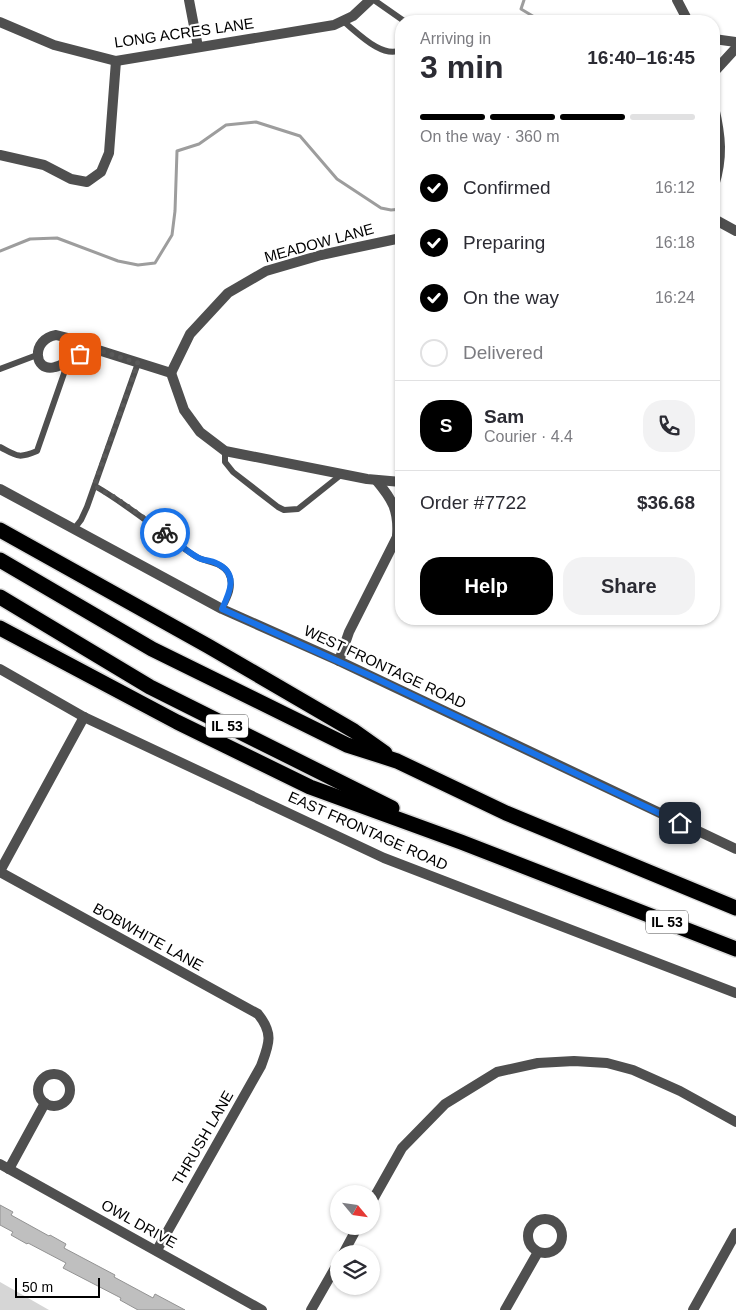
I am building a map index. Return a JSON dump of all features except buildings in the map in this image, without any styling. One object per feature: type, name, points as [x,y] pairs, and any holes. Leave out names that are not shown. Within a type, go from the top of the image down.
[{"type":"highway","name":"IL 53","points":[[0,530],[208,646],[346,726],[397,761]]},
{"type":"highway","name":"IL 53","points":[[0,560],[152,649],[347,746],[397,761],[506,813],[736,908]]},
{"type":"highway","name":"IL 53","points":[[0,597],[150,687],[460,842]]},
{"type":"highway","name":"IL 53","points":[[0,628],[177,722],[310,787],[460,842],[736,949]]},
{"type":"street","points":[[189,0],[198,47]]},
{"type":"street","name":"LONG ACRES LANE","points":[[0,22],[54,45],[116,61],[344,22],[372,0]]},
{"type":"street","points":[[677,0],[685,15]]},
{"type":"street","points":[[720,40],[736,42]]},
{"type":"street","points":[[720,65],[736,48]]},
{"type":"street","points":[[0,155],[44,165],[71,178],[86,182],[101,172],[109,153],[116,61]]},
{"type":"street","points":[[720,134],[720,147]]},
{"type":"street","points":[[720,222],[736,231]]},
{"type":"street","name":"MEADOW LANE","points":[[171,373],[190,334],[228,293],[266,271],[395,239]]},
{"type":"street","points":[[84,348],[80,354],[56,367],[47,368],[39,361],[37,355],[42,342],[53,336],[76,340],[84,348],[95,349],[171,373],[184,410],[200,432],[225,451],[342,474],[395,482]]},
{"type":"street","points":[[376,480],[395,508]]},
{"type":"street","name":"WEST FRONTAGE ROAD","points":[[0,489],[222,609],[736,849]]},
{"type":"street","points":[[339,662],[349,632],[395,544]]},
{"type":"street","name":"EAST FRONTAGE ROAD","points":[[0,669],[84,717],[384,858],[736,993]]},
{"type":"street","points":[[0,872],[84,717]]},
{"type":"street","name":"BOBWHITE LANE","points":[[0,872],[258,1014],[266,1024],[270,1038]]},
{"type":"street","name":"THRUSH LANE","points":[[156,1250],[261,1066],[270,1038]]},
{"type":"street","points":[[380,1187],[402,1148],[445,1104],[497,1072],[530,1065],[574,1061],[607,1063],[633,1070],[680,1091],[736,1122]]},
{"type":"street","points":[[4,1166],[45,1103]]},
{"type":"street","name":"OWL DRIVE","points":[[4,1166],[262,1310]]},
{"type":"street","points":[[692,1310],[736,1233]]},
{"type":"street","points":[[505,1310],[538,1252]]},
{"type":"street","points":[[312,1310],[330,1277]]},
{"type":"lane","points":[[372,0],[395,15]]},
{"type":"lane","points":[[344,22],[381,50],[391,53],[395,52]]},
{"type":"lane","points":[[0,369],[37,355]]},
{"type":"lane","points":[[0,447],[12,454],[23,457],[37,452],[68,361]]},
{"type":"lane","points":[[74,529],[81,520],[138,363]]},
{"type":"lane","points":[[225,451],[225,462],[233,472],[284,510],[298,509],[342,474]]},
{"type":"lane","points":[[94,486],[116,498],[197,557],[214,562],[227,571],[232,581],[222,609]]},
{"type":"shaded area","points":[[0,1282],[49,1310],[0,1310]]},
{"type":"waterway","points":[[524,0],[521,9],[531,15]]},
{"type":"waterway","points":[[0,251],[30,239],[57,238],[118,261],[138,265],[155,263],[172,235],[175,211],[177,151],[199,144],[226,125],[256,122],[300,136],[337,179],[381,208],[395,210]]},
{"type":"way so far","points":[[80,354],[84,348],[95,349],[138,363],[94,486],[116,498],[165,533]]},
{"type":"route","points":[[165,533],[197,557],[214,562],[227,571],[232,581],[222,609],[373,677],[680,823]]}]
